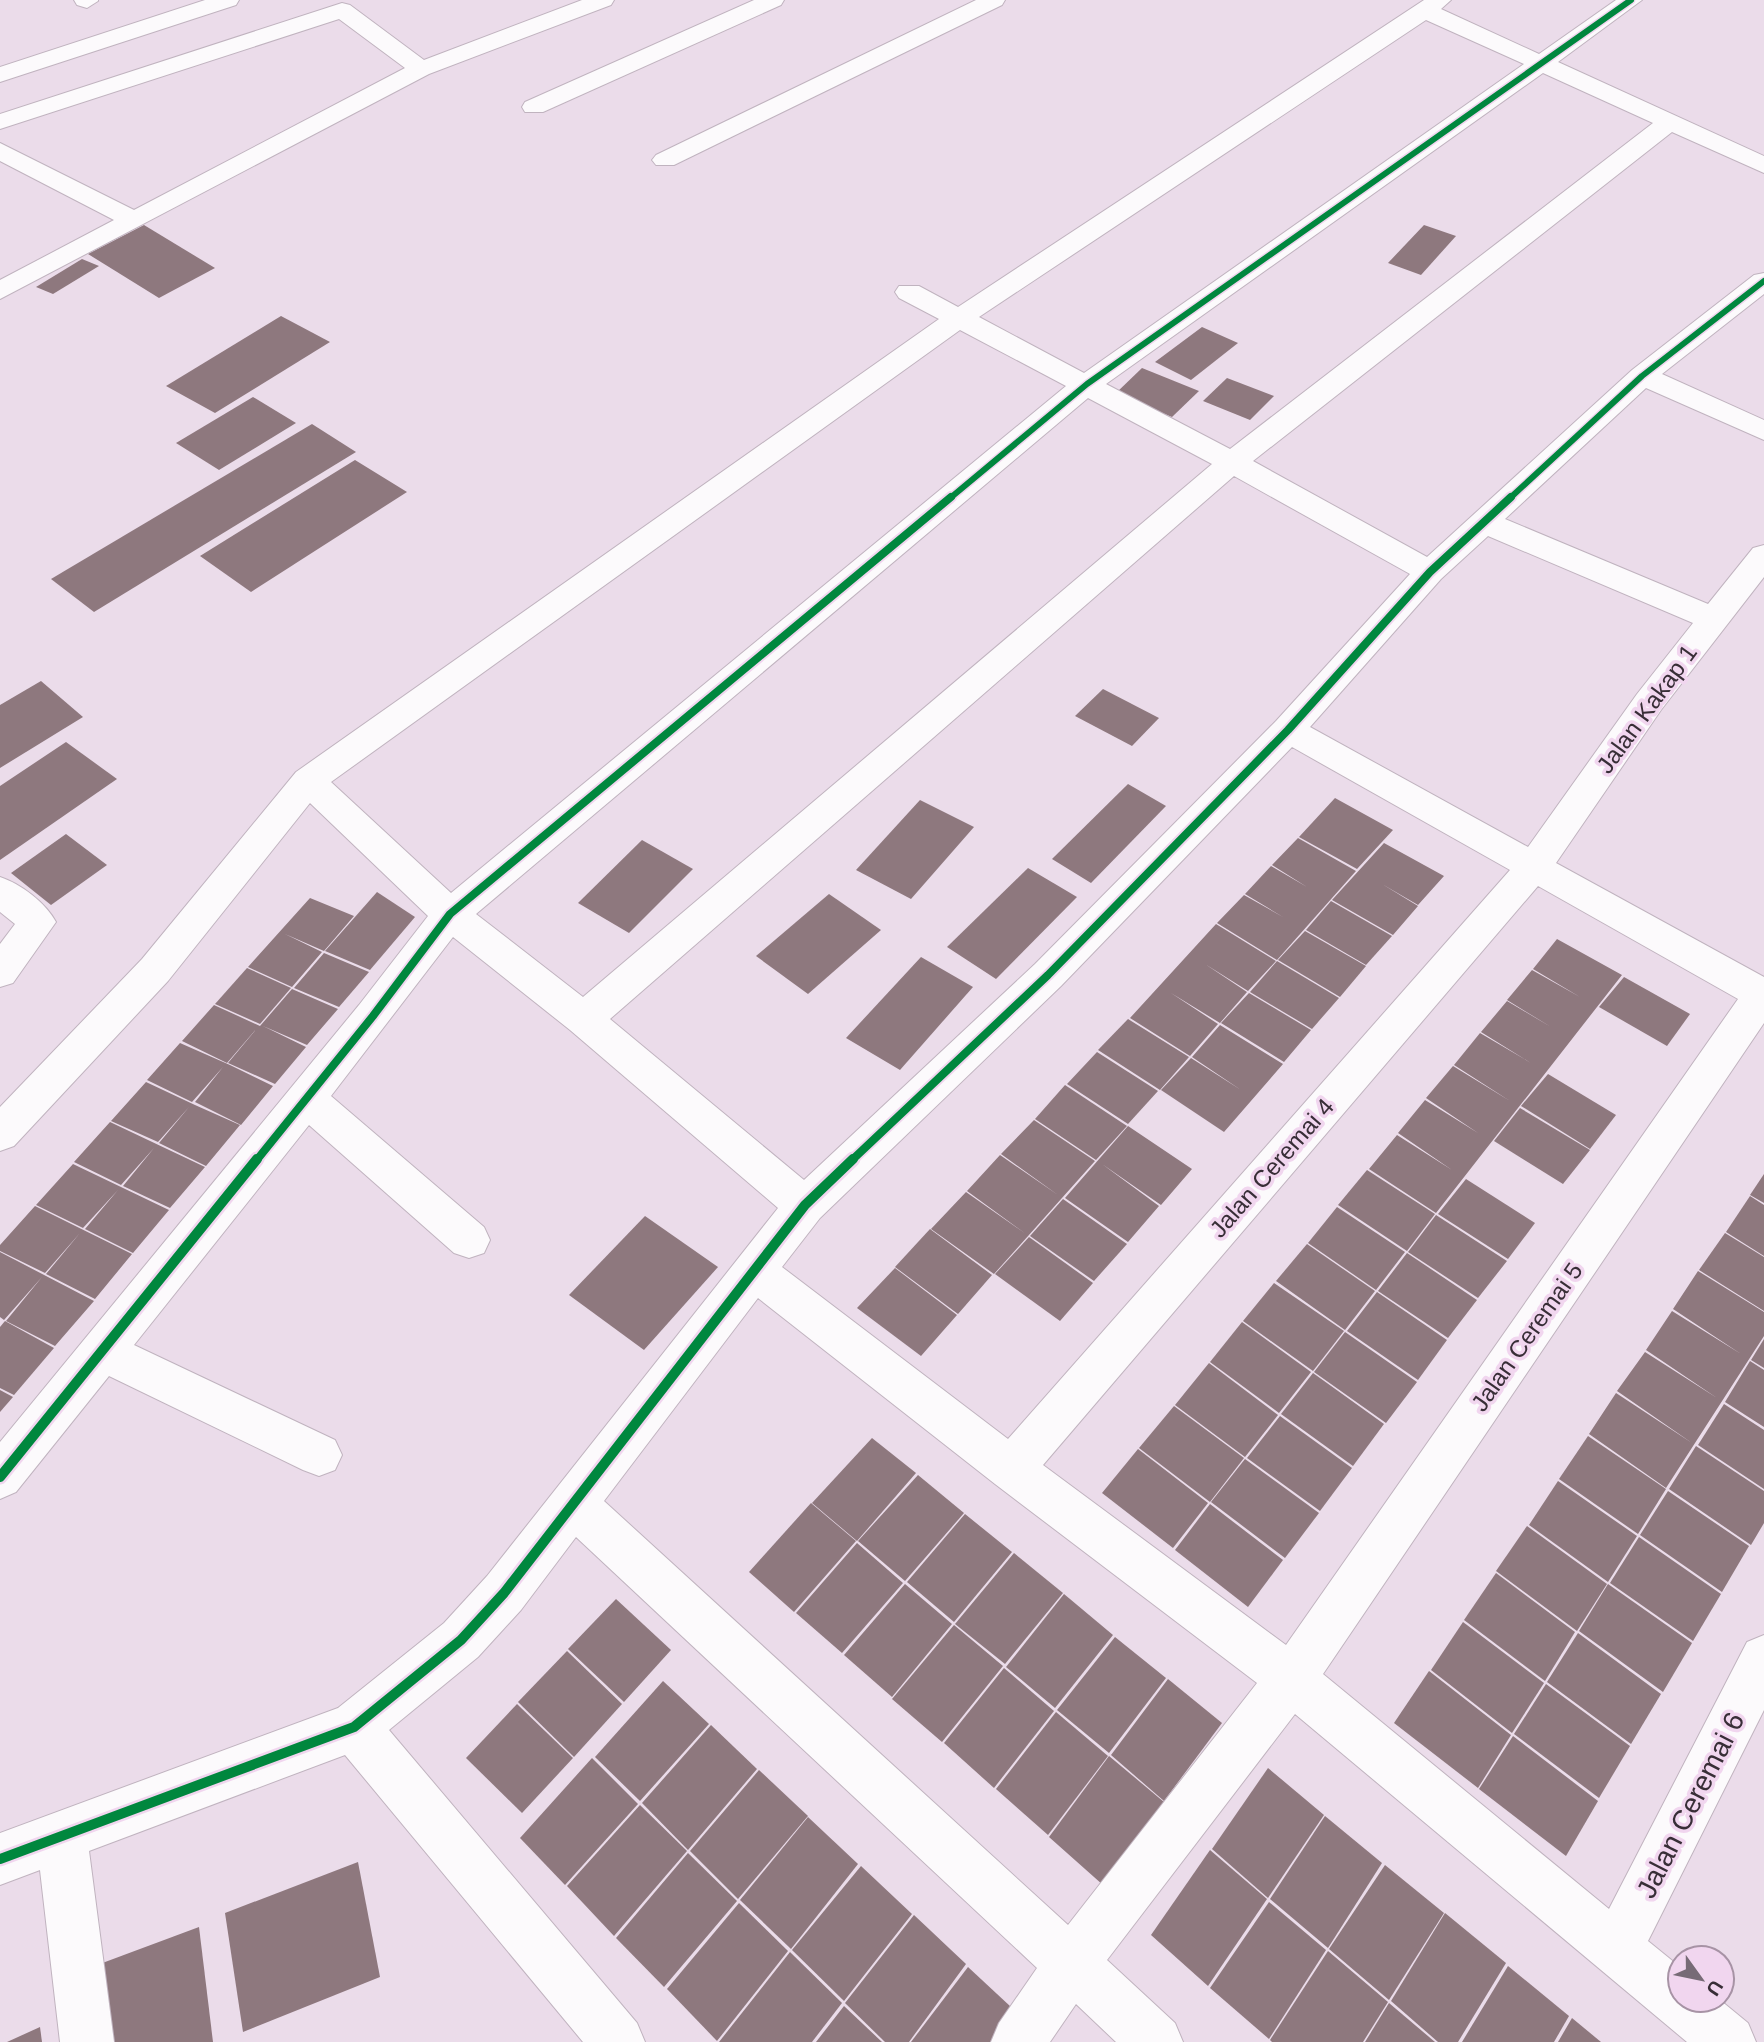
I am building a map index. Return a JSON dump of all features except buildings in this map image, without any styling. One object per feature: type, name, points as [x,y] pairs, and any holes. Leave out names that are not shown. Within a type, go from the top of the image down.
[{"type":"street","points":[[0,75],[228,0]]},
{"type":"street","points":[[0,122],[370,0]]},
{"type":"street","points":[[0,290],[421,69],[603,0]]},
{"type":"street","points":[[534,107],[773,0]]},
{"type":"street","points":[[666,160],[994,0]]},
{"type":"street","points":[[0,1477],[306,1098],[450,914],[1087,384],[1539,62],[1631,0]]},
{"type":"street","points":[[0,1134],[155,970],[308,781],[959,318],[1432,5],[1539,62],[1764,165]]},
{"type":"street","points":[[342,10],[421,69]]},
{"type":"street","points":[[584,1019],[1232,462],[1670,122]]},
{"type":"street","points":[[0,151],[134,220]]},
{"type":"street","points":[[0,1859],[61,1834],[354,1727],[461,1640],[504,1593],[753,1269],[806,1205],[1048,975],[1288,730],[1430,572],[1642,376],[1751,308],[1764,281]]},
{"type":"street","points":[[909,292],[1087,384],[1430,572]]},
{"type":"street","points":[[1642,376],[1764,431]]},
{"type":"street","points":[[1484,522],[1714,619]]},
{"type":"street","name":"Jalan Kakap 1","points":[[1534,867],[1649,702],[1764,555]]},
{"type":"street","points":[[1288,730],[1763,994]]},
{"type":"street","points":[[308,781],[450,914],[584,1019],[636,1068],[697,1113],[806,1205]]},
{"type":"street","name":"Jalan Ceremai 4","points":[[1011,1469],[1534,867]]},
{"type":"street","points":[[0,891],[38,922],[0,972]]},
{"type":"street","name":"Jalan Ceremai 5","points":[[1018,2042],[1072,1963],[1291,1679],[1763,994]]},
{"type":"street","points":[[306,1098],[469,1240]]},
{"type":"street","points":[[753,1269],[1011,1469],[1154,1573],[1291,1679],[1729,2042]]},
{"type":"street","points":[[102,1351],[319,1455]]},
{"type":"street","points":[[573,1503],[1156,2042]]},
{"type":"street","name":"Jalan Ceremai 6","points":[[1616,1950],[1764,1659]]},
{"type":"street","points":[[354,1727],[618,2042]]},
{"type":"street","points":[[61,1834],[87,2042]]},
{"type":"cycle path","points":[[0,1477],[373,1016],[450,914],[1087,384],[1631,0]]},
{"type":"cycle path","points":[[0,1859],[354,1727],[461,1640],[504,1593],[805,1205],[1048,975],[1288,730],[1430,572],[1642,376],[1764,281]]}]
